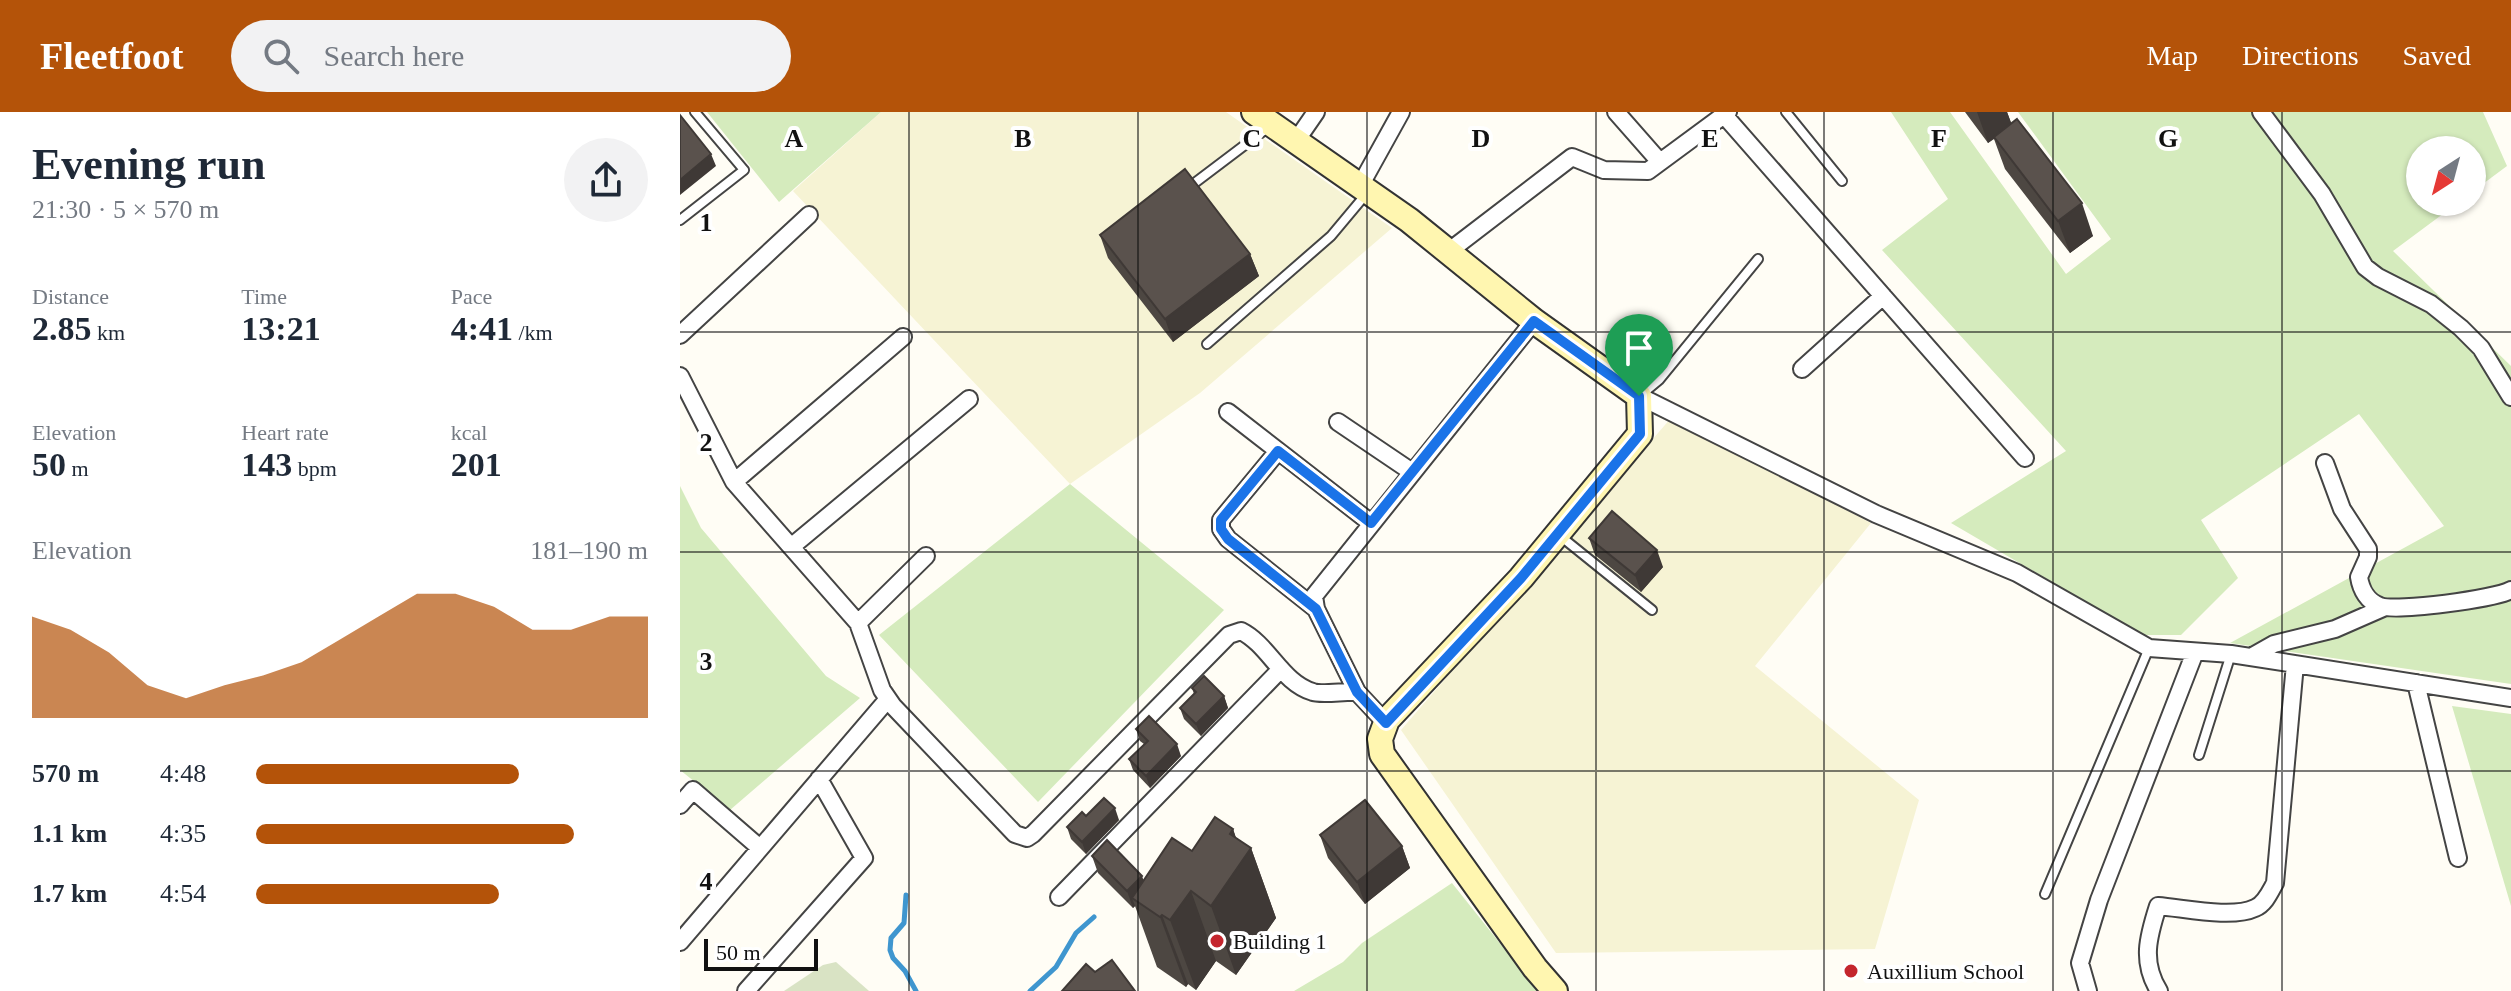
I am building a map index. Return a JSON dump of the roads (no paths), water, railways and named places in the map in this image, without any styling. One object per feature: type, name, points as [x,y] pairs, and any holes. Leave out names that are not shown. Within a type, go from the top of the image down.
[{"type":"street","points":[[1296,141],[1316,112]]},
{"type":"street","points":[[1364,189],[1401,112]]},
{"type":"street","points":[[1616,112],[1660,162]]},
{"type":"street","points":[[2261,112],[2322,194],[2365,267],[2431,304],[2461,328],[2481,348],[2511,397]]},
{"type":"street","points":[[1448,252],[1572,157],[1604,170],[1648,171],[1720,114],[2025,458]]},
{"type":"street","points":[[1263,118],[1364,189],[1534,321],[1639,396],[1876,514],[2017,573],[2149,648],[2231,654],[2511,698]]},
{"type":"street","points":[[680,335],[809,215]]},
{"type":"street","points":[[1802,369],[1883,296]]},
{"type":"street","points":[[1386,723],[1357,692],[1316,609],[1314,596],[1534,321]]},
{"type":"street","points":[[734,482],[903,337]]},
{"type":"street","points":[[680,376],[734,482],[858,623],[888,699],[1015,834],[1027,838],[1033,834],[1229,635],[1241,631],[1252,637],[1281,669],[1315,693],[1357,692]]},
{"type":"street","points":[[1555,991],[1535,968],[1382,754],[1380,739],[1386,723],[1521,578],[1640,434],[1639,396]]},
{"type":"street","points":[[791,547],[969,399]]},
{"type":"street","points":[[1228,412],[1371,523]]},
{"type":"street","points":[[1338,422],[1412,472]]},
{"type":"street","points":[[1278,451],[1221,520],[1221,529],[1228,539],[1316,609]]},
{"type":"street","points":[[2325,463],[2342,509],[2368,549],[2368,557],[2359,577],[2360,584],[2371,601],[2383,608]]},
{"type":"street","points":[[858,623],[926,556]]},
{"type":"street","points":[[2251,657],[2274,644],[2335,629],[2383,608],[2491,598],[2511,590]]},
{"type":"street","points":[[2088,991],[2080,963],[2099,900],[2195,652]]},
{"type":"street","points":[[2159,991],[2145,957],[2158,906],[2231,913],[2256,908],[2267,898],[2275,883],[2295,664]]},
{"type":"street","points":[[1059,897],[1281,669]]},
{"type":"street","points":[[2416,683],[2458,858]]},
{"type":"street","points":[[680,942],[888,699]]},
{"type":"street","points":[[746,991],[864,858],[819,779]]},
{"type":"street","points":[[680,805],[693,790],[760,848]]},
{"type":"lane","points":[[680,220],[744,170],[695,112]]},
{"type":"lane","points":[[1786,112],[1842,181]]},
{"type":"lane","points":[[1187,188],[1263,118]]},
{"type":"lane","points":[[1207,344],[1331,236],[1364,189]]},
{"type":"lane","points":[[1639,396],[1659,380],[1758,259]]},
{"type":"lane","points":[[1558,534],[1652,610]]},
{"type":"lane","points":[[2045,894],[2149,648]]},
{"type":"lane","points":[[2199,755],[2231,654]]},
{"type":"waterway","points":[[906,895],[904,923],[891,938],[890,950],[916,991]]},
{"type":"waterway","points":[[1030,991],[1056,967],[1076,933],[1094,917]]},
{"type":"place","name":"Building 1","points":[[1217,941]]},
{"type":"place","name":"Auxillium School","points":[[1851,971]]}]
